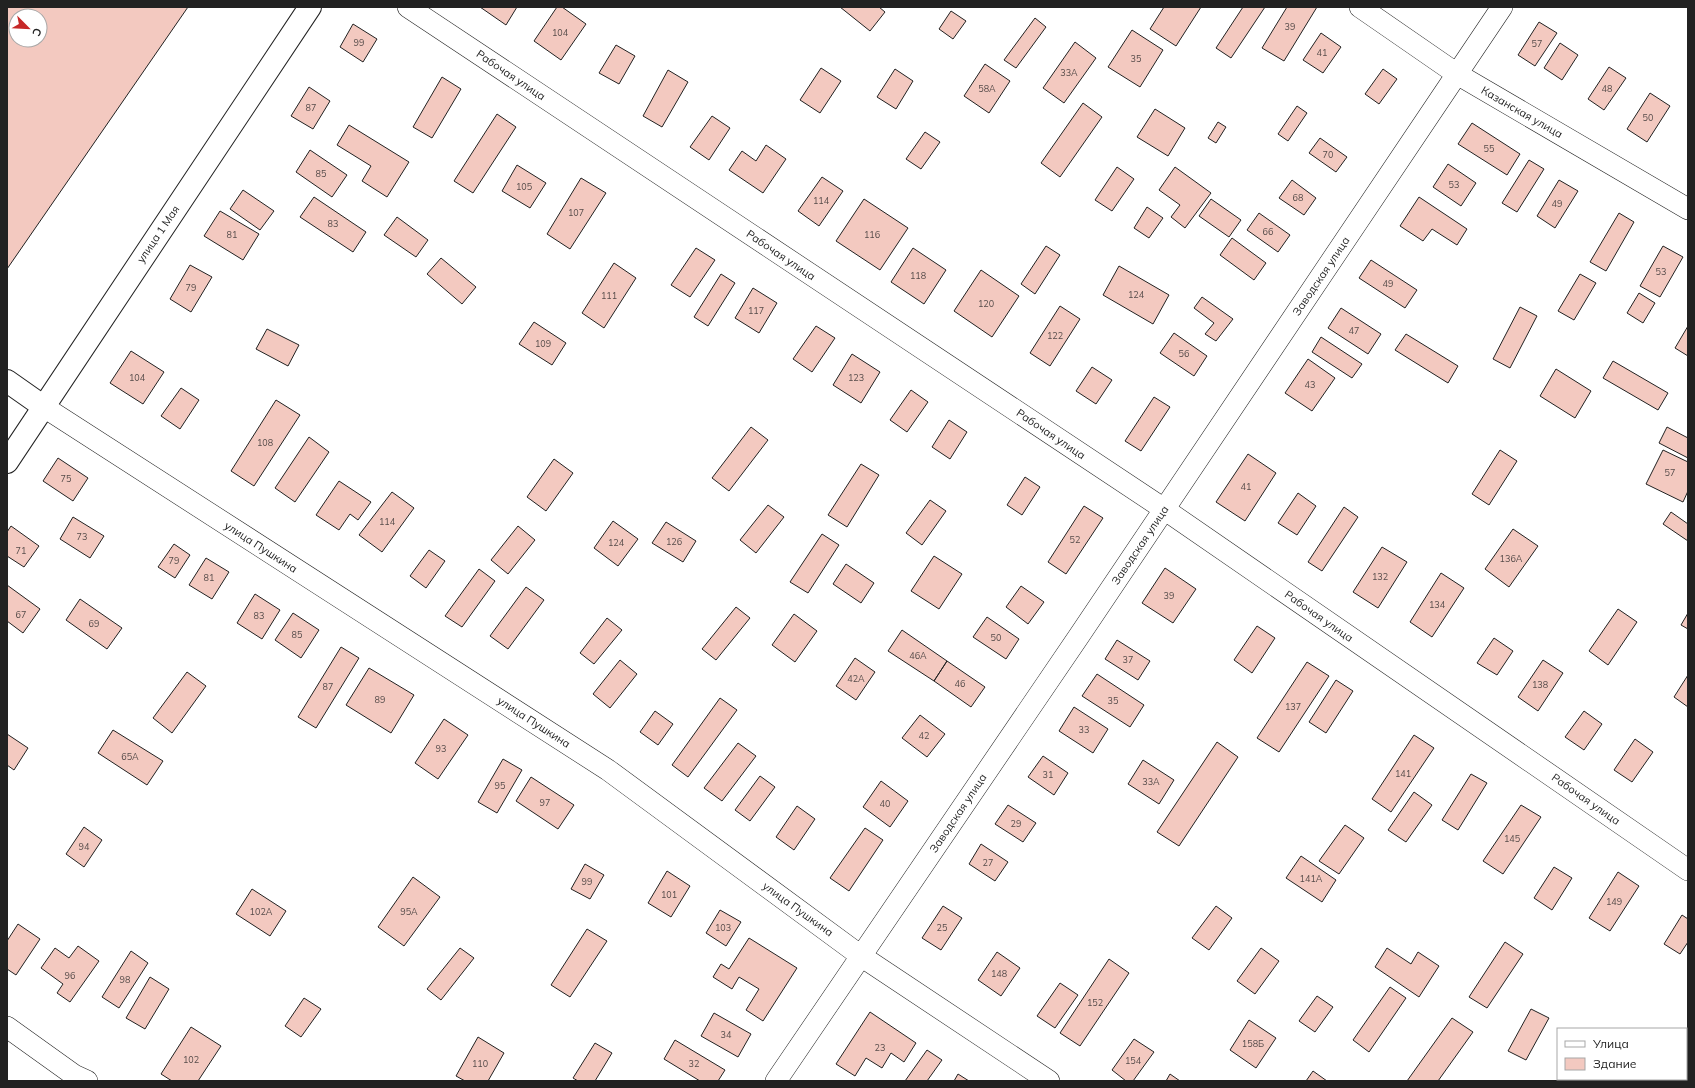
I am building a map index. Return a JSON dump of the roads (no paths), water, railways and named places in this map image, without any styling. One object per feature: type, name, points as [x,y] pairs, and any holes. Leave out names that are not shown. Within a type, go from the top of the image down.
[{"type":"main road","name":"улица 1 Мая","points":[[7,462],[310,7]]},
{"type":"main road","name":"улица Пушкина","points":[[7,381],[44,407]]},
{"type":"street","name":"Рабочая улица","points":[[408,7],[1164,509],[1688,870]]},
{"type":"street","name":"Казанская улица","points":[[1360,7],[1457,74],[1688,209]]},
{"type":"street","name":"Заводская улица","points":[[776,1081],[862,956],[1502,7]]},
{"type":"street","name":"улица Пушкина","points":[[44,407],[608,770],[862,956],[1049,1081]]},
{"type":"street","points":[[7,1027],[74,1076],[87,1081]]}]
